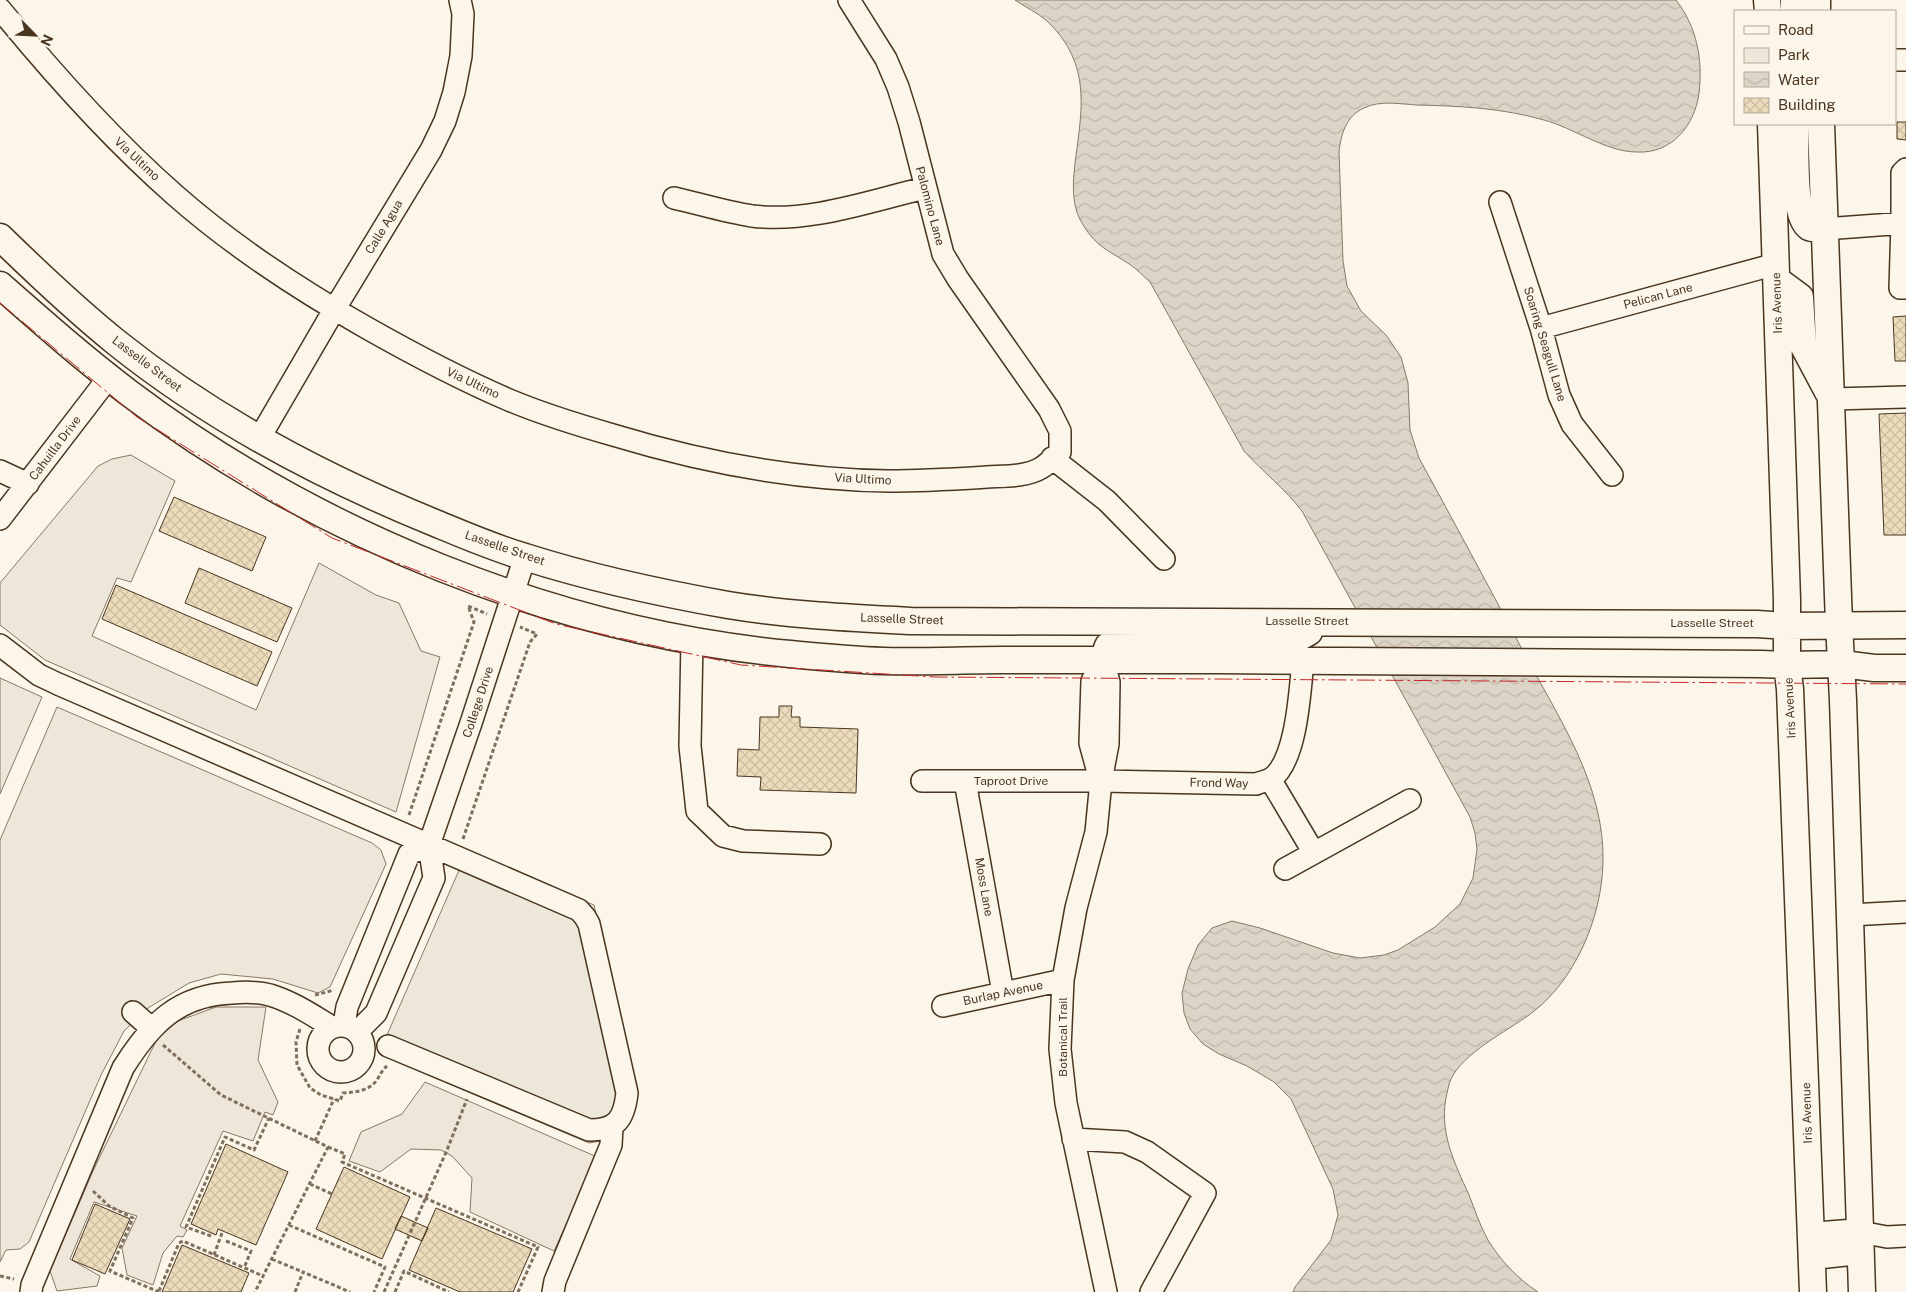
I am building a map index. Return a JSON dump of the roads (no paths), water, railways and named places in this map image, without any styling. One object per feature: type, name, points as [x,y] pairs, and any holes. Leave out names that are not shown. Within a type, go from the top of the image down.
[{"type":"main road","name":"Iris Avenue","points":[[1771,125],[1787,666],[1790,689],[1813,1292]]},
{"type":"main road","points":[[1795,125],[1798,202],[1802,219],[1810,227],[1824,229]]},
{"type":"main road","points":[[1821,125],[1842,664],[1862,1292]]},
{"type":"main road","name":"Lasselle Street","points":[[0,237],[54,289],[118,344],[183,391],[260,439],[335,480],[384,502],[525,557],[627,584],[731,605],[850,618],[910,621],[1327,621],[1757,624],[1787,626],[1839,624],[1906,625]]},
{"type":"main road","points":[[1776,272],[1800,297],[1803,345],[1832,399]]},
{"type":"main road","points":[[0,285],[57,336],[132,395],[226,459],[298,501],[368,535],[467,578],[551,607],[662,635],[786,653],[883,661],[1345,660],[1761,664],[1787,666],[1842,664],[1874,668],[1906,668]]},
{"type":"main road","points":[[109,377],[119,373],[128,375],[174,408],[226,440],[245,443],[260,439]]},
{"type":"main road","points":[[1103,660],[1108,646],[1119,640],[1284,639],[1300,637],[1327,621]]},
{"type":"main road","points":[[1812,1246],[1860,1242]]},
{"type":"street","name":"Calle Agua","points":[[260,439],[334,310],[431,150],[445,121],[454,92],[461,56],[463,14],[460,0]]},
{"type":"street","name":"Palomino Lane","points":[[849,0],[886,59],[898,87],[909,122],[943,254],[958,279],[1049,409],[1060,431],[1056,455]]},
{"type":"street","name":"Via Ultimo","points":[[0,9],[45,65],[102,125],[176,196],[265,264],[334,310],[417,356],[511,401],[566,421],[697,458],[743,467],[809,475],[867,480],[929,481],[1017,475],[1041,468],[1056,455]]},
{"type":"street","points":[[1906,169],[1902,173],[1904,223],[1900,288],[1906,288]]},
{"type":"street","points":[[674,198],[753,216],[786,217],[820,213],[925,188]]},
{"type":"street","name":"Soaring Seagull Lane","points":[[1500,202],[1541,328],[1562,402],[1572,424],[1612,475]]},
{"type":"street","points":[[1824,229],[1904,223]]},
{"type":"street","name":"Pelican Lane","points":[[1541,328],[1776,272]]},
{"type":"street","name":"Cahuilla Drive","points":[[0,520],[109,377]]},
{"type":"street","points":[[1832,399],[1906,396]]},
{"type":"street","points":[[1056,455],[1107,501],[1164,559]]},
{"type":"street","points":[[0,471],[28,484]]},
{"type":"street","name":"College Drive","points":[[344,1028],[376,1012],[434,878],[428,845],[471,723],[525,557]]},
{"type":"street","points":[[692,640],[690,746],[697,811],[723,836],[743,841],[820,844]]},
{"type":"street","points":[[0,645],[39,675],[579,910],[588,924],[627,1093],[623,1113],[612,1127],[604,1130],[589,1130],[388,1046]]},
{"type":"street","name":"Botanical Trail","points":[[1103,660],[1109,682],[1108,744],[1101,781],[1096,832],[1076,908],[1063,980],[1060,1049],[1062,1079],[1073,1139],[1106,1292]]},
{"type":"street","points":[[1302,660],[1295,730],[1286,756],[1278,771],[1270,779],[1314,853]]},
{"type":"street","name":"Frond Way","points":[[1101,781],[1256,784],[1270,779]]},
{"type":"street","name":"Taproot Drive","points":[[922,781],[1101,781]]},
{"type":"street","name":"Moss Lane","points":[[965,781],[1003,993]]},
{"type":"street","points":[[1285,869],[1410,800]]},
{"type":"street","points":[[23,1286],[32,1285],[123,1068],[156,1035],[172,1010],[194,1000],[219,993],[243,992],[268,995],[295,1004],[344,1028],[347,1007],[409,854],[428,845]]},
{"type":"street","points":[[1850,915],[1906,912]]},
{"type":"street","name":"Burlap Avenue","points":[[943,1006],[1063,980]]},
{"type":"street","points":[[133,1012],[156,1035]]},
{"type":"street","points":[[553,1292],[555,1281],[611,1145],[612,1127]]},
{"type":"street","points":[[1073,1139],[1124,1142],[1147,1152],[1205,1193],[1152,1292]]},
{"type":"street","points":[[1860,1242],[1896,1237]]},
{"type":"water","points":[[1015,0],[1676,0],[1694,33],[1700,68],[1697,105],[1693,116],[1680,135],[1671,143],[1661,148],[1650,151],[1625,151],[1602,144],[1544,120],[1497,110],[1390,103],[1377,104],[1358,111],[1345,126],[1339,152],[1343,261],[1347,286],[1361,311],[1386,335],[1401,357],[1408,383],[1410,430],[1419,458],[1577,752],[1588,779],[1602,834],[1603,862],[1597,904],[1583,947],[1572,967],[1560,985],[1529,1015],[1486,1043],[1465,1060],[1450,1081],[1445,1107],[1446,1133],[1449,1146],[1485,1235],[1510,1269],[1538,1292],[1293,1292],[1331,1240],[1338,1215],[1333,1189],[1291,1099],[1274,1082],[1203,1044],[1190,1029],[1184,1013],[1182,993],[1188,969],[1198,945],[1212,928],[1232,921],[1260,928],[1333,953],[1360,958],[1384,955],[1398,950],[1435,927],[1460,904],[1473,878],[1477,849],[1475,833],[1470,817],[1302,511],[1244,451],[1150,282],[1128,263],[1100,245],[1088,232],[1078,216],[1073,186],[1081,106],[1077,71],[1071,54],[1061,37],[1047,21]]}]
